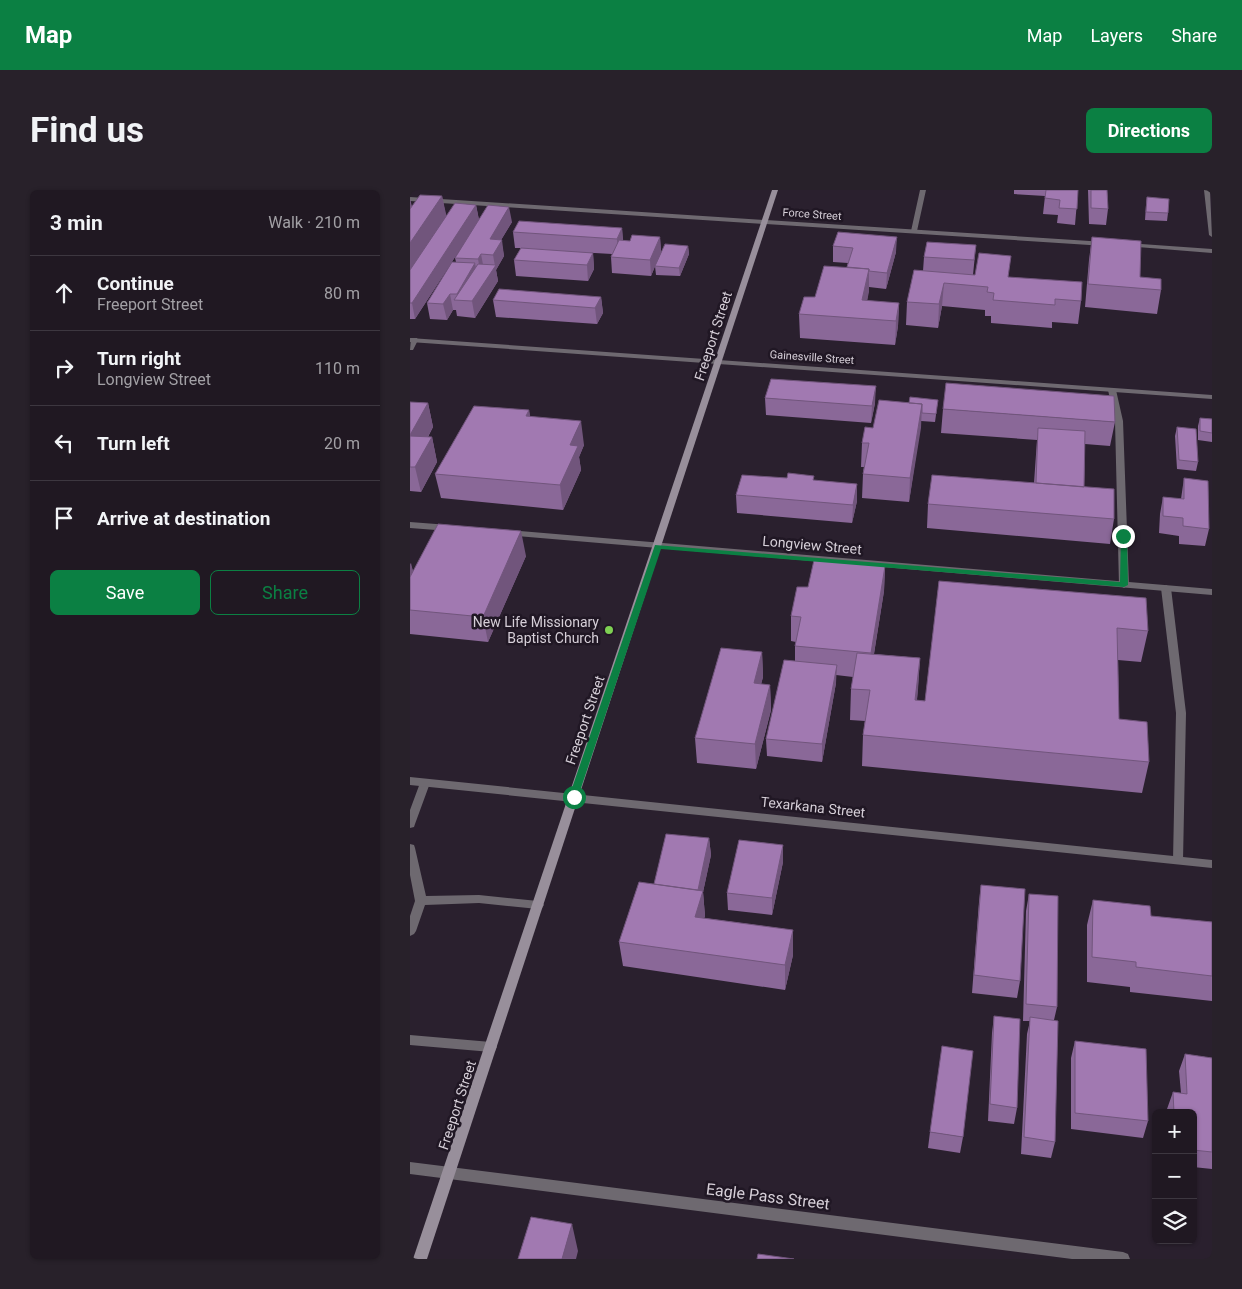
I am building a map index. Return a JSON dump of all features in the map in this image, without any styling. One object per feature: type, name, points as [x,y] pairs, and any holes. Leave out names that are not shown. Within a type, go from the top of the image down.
[{"type":"main road","name":"Freeport Street","points":[[420,1259],[775,190]]},
{"type":"street","points":[[914,231],[923,190]]},
{"type":"street","points":[[1207,190],[1212,235]]},
{"type":"street","name":"Force Street","points":[[410,199],[1113,244]]},
{"type":"street","points":[[1123,245],[1212,251]]},
{"type":"street","name":"Gainesville Street","points":[[411,343],[719,362],[1212,397]]},
{"type":"street","points":[[1112,390],[1119,421],[1124,585]]},
{"type":"street","points":[[410,525],[460,529]]},
{"type":"street","name":"Longview Street","points":[[499,532],[1212,592]]},
{"type":"street","points":[[1166,588],[1181,713],[1178,860]]},
{"type":"street","name":"Texarkana Street","points":[[410,781],[1212,864]]},
{"type":"street","points":[[410,824],[425,783]]},
{"type":"street","points":[[410,848],[421,901],[410,931]]},
{"type":"street","points":[[421,901],[479,899],[538,906]]},
{"type":"street","points":[[410,1040],[490,1046]]},
{"type":"street","name":"Eagle Pass Street","points":[[410,1168],[1122,1259]]},
{"type":"building","points":[[1046,190],[1078,190],[1077,209],[1059,208],[1060,200],[1045,198]]},
{"type":"building","points":[[1091,190],[1107,190],[1108,209],[1091,208]]},
{"type":"building","points":[[420,195],[442,196],[410,243],[410,209]]},
{"type":"building","points":[[1147,197],[1169,199],[1168,213],[1146,212]]},
{"type":"building","points":[[455,203],[476,205],[412,303],[410,303],[410,270]]},
{"type":"building","points":[[488,205],[509,207],[490,239],[502,240],[493,255],[481,254],[478,259],[455,258]]},
{"type":"building","points":[[519,221],[622,228],[617,239],[513,232]]},
{"type":"building","points":[[838,232],[897,237],[887,273],[847,267],[853,248],[833,246]]},
{"type":"building","points":[[632,235],[660,237],[650,260],[611,257],[619,240],[630,241]]},
{"type":"building","points":[[1092,237],[1141,241],[1140,277],[1161,279],[1161,290],[1088,284]]},
{"type":"building","points":[[927,242],[976,245],[974,260],[924,257]]},
{"type":"building","points":[[665,244],[688,246],[679,268],[655,266]]},
{"type":"building","points":[[521,248],[593,253],[587,265],[514,260]]},
{"type":"building","points":[[979,253],[1011,256],[1008,277],[1082,282],[1081,301],[1055,299],[1055,305],[993,300],[994,293],[987,292],[988,287],[944,283],[939,304],[907,302],[914,270],[975,275]]},
{"type":"building","points":[[452,262],[475,263],[457,294],[450,294],[443,304],[427,303]]},
{"type":"building","points":[[478,264],[496,265],[472,301],[454,300]]},
{"type":"building","points":[[824,266],[869,269],[862,300],[899,303],[896,321],[799,314],[804,297],[815,297]]},
{"type":"building","points":[[499,289],[601,297],[595,308],[493,300]]},
{"type":"building","points":[[771,379],[876,386],[872,406],[765,398]]},
{"type":"building","points":[[946,383],[1114,396],[1115,422],[943,409]]},
{"type":"building","points":[[910,397],[938,400],[936,414],[922,413],[922,404],[909,403]]},
{"type":"building","points":[[879,400],[922,404],[910,478],[863,474],[869,443],[862,443],[865,427],[873,428]]},
{"type":"building","points":[[410,402],[428,403],[410,435]]},
{"type":"building","points":[[474,406],[529,410],[526,416],[581,421],[570,445],[578,446],[560,485],[435,474]]},
{"type":"building","points":[[1200,418],[1212,419],[1212,433],[1200,431]]},
{"type":"building","points":[[1177,427],[1196,429],[1198,462],[1179,460]]},
{"type":"building","points":[[1038,428],[1085,431],[1084,487],[1036,483]]},
{"type":"building","points":[[410,436],[432,437],[415,467],[410,467]]},
{"type":"building","points":[[788,473],[814,476],[813,480],[857,484],[853,505],[736,495],[742,475],[787,478]]},
{"type":"building","points":[[932,475],[1114,489],[1114,519],[928,504]]},
{"type":"building","points":[[1184,478],[1208,481],[1209,529],[1183,526],[1183,518],[1163,516],[1163,497],[1184,499]]},
{"type":"building","points":[[438,524],[521,531],[483,617],[410,610],[410,577]]},
{"type":"building","points":[[814,560],[885,566],[871,653],[795,646],[801,617],[791,616],[797,587],[808,587]]},
{"type":"building","points":[[939,581],[1146,598],[1148,631],[1117,628],[1119,719],[1147,722],[1149,762],[863,735],[870,690],[851,689],[857,653],[920,658],[915,700],[925,701]]},
{"type":"building","points":[[721,648],[762,652],[754,683],[770,685],[755,744],[695,738]]},
{"type":"building","points":[[784,660],[837,665],[822,744],[766,739]]},
{"type":"building","points":[[666,834],[709,838],[698,890],[654,884]]},
{"type":"building","points":[[739,840],[783,845],[772,898],[727,893]]},
{"type":"building","points":[[639,882],[703,891],[695,917],[793,930],[785,965],[619,942]]},
{"type":"building","points":[[981,885],[1025,889],[1020,981],[974,975]]},
{"type":"building","points":[[1029,894],[1058,896],[1057,1007],[1026,1004]]},
{"type":"building","points":[[1093,900],[1150,906],[1151,916],[1212,922],[1212,976],[1136,967],[1136,962],[1092,957]]},
{"type":"building","points":[[994,1016],[1020,1019],[1017,1108],[990,1104]]},
{"type":"building","points":[[1030,1017],[1058,1021],[1055,1142],[1024,1137]]},
{"type":"building","points":[[1075,1041],[1146,1049],[1148,1121],[1075,1113]]},
{"type":"building","points":[[942,1046],[973,1051],[963,1137],[930,1132]]},
{"type":"building","points":[[1185,1054],[1212,1058],[1212,1152],[1197,1150],[1197,1109],[1174,1109],[1173,1092],[1187,1094]]},
{"type":"building","points":[[531,1217],[572,1224],[562,1259],[518,1259]]},
{"type":"building","points":[[758,1254],[794,1259],[757,1259]]},
{"type":"place","name":"New Life Missionary Baptist Church","points":[[609,630]]},
{"type":"route","points":[[574,797],[658,546],[1124,585],[1123,536]]}]
